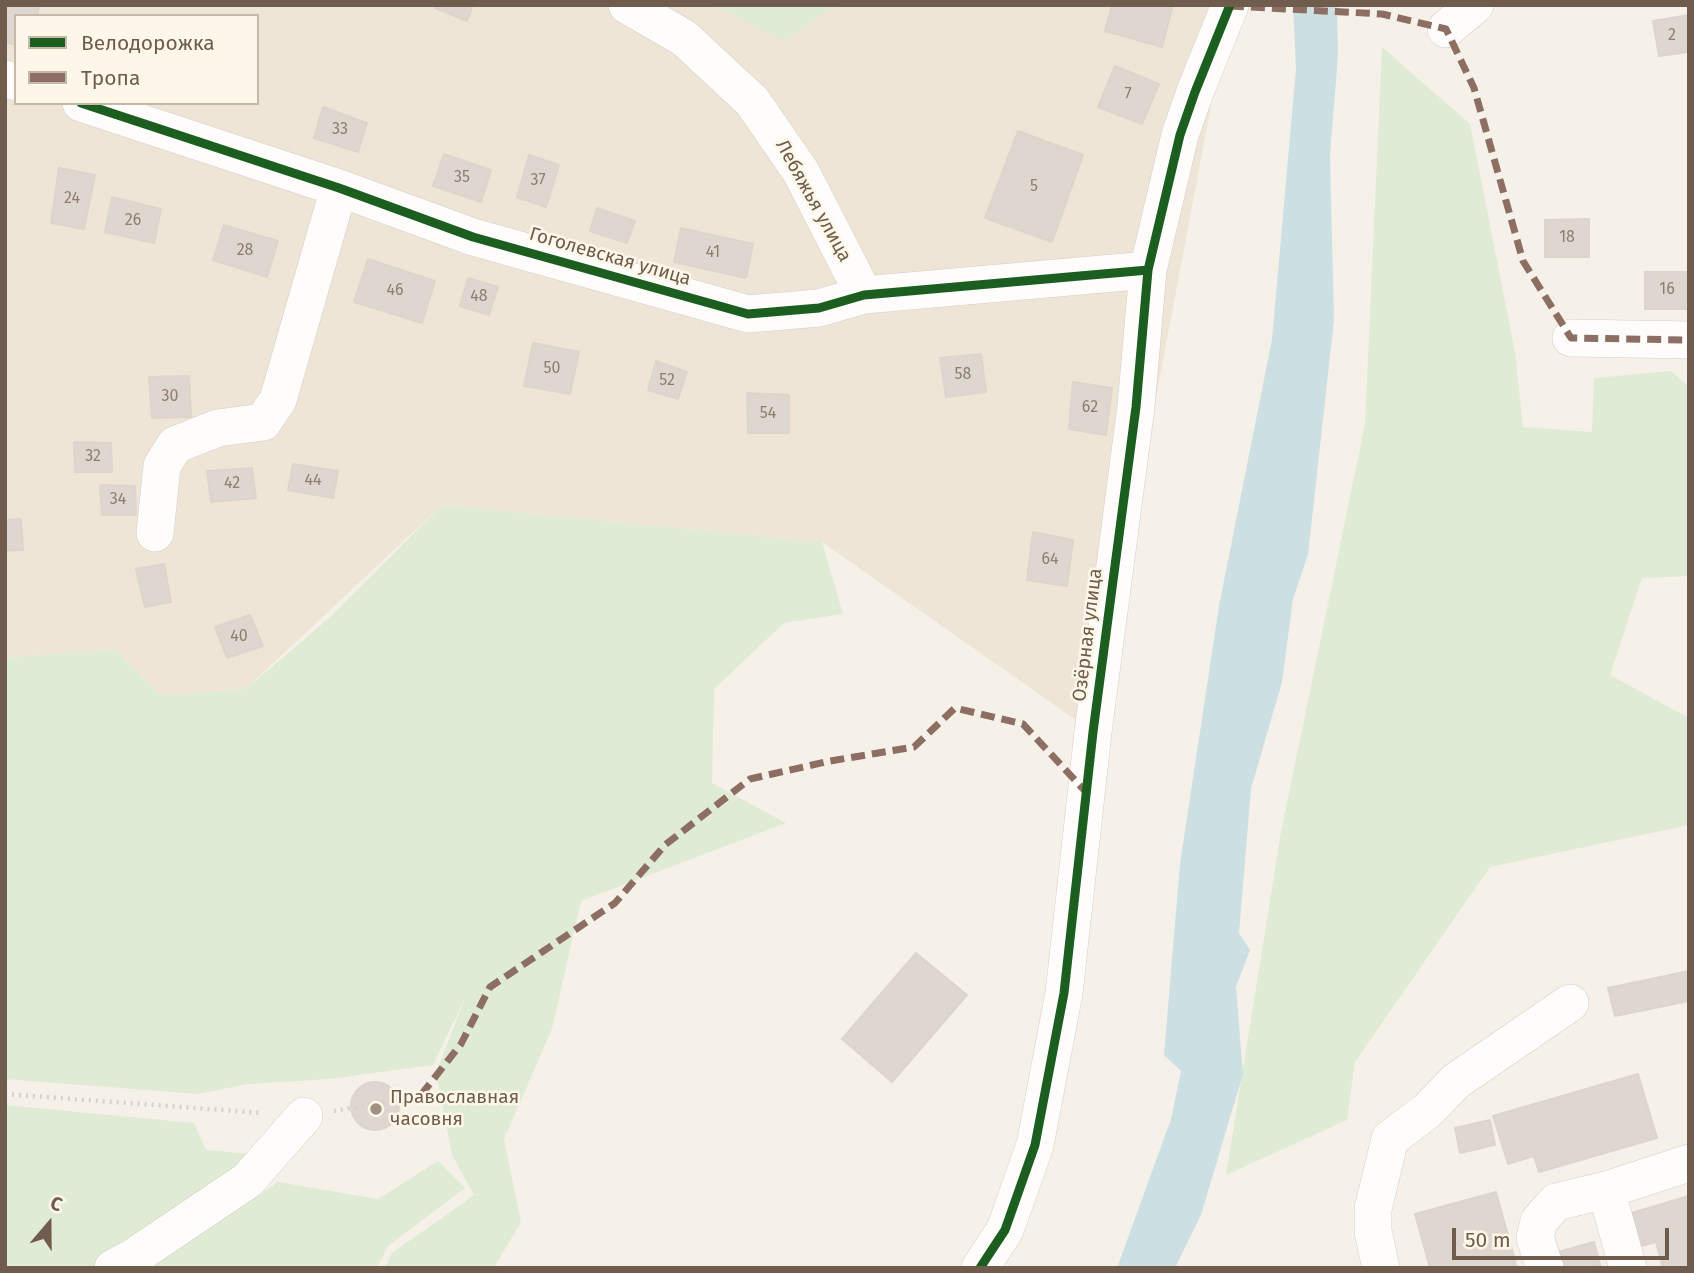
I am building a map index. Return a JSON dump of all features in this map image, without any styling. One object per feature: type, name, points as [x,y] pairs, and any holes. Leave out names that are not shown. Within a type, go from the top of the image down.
[{"type":"street","name":"Лебяжья улица","points":[[627,5],[684,38],[752,101],[801,172],[864,295]]},
{"type":"street","name":"Озёрная улица","points":[[980,1268],[1004,1230],[1035,1145],[1064,993],[1093,732],[1136,407],[1148,270],[1180,135],[1230,5]]},
{"type":"street","points":[[1446,29],[1475,5]]},
{"type":"street","name":"Гоголевская улица","points":[[87,105],[339,188],[473,237],[748,314],[819,308],[864,295],[1148,270]]},
{"type":"street","points":[[155,533],[162,466],[175,444],[218,428],[263,422],[278,400],[339,188]]},
{"type":"street","points":[[1571,338],[1689,340]]},
{"type":"street","points":[[1381,1268],[1373,1231],[1373,1209],[1390,1139],[1428,1110],[1456,1081],[1570,1003]]},
{"type":"street","points":[[113,1268],[248,1180],[304,1116]]},
{"type":"street","points":[[1545,1268],[1535,1238],[1539,1221],[1556,1202],[1606,1190],[1689,1163]]},
{"type":"street","points":[[1606,1190],[1628,1268]]},
{"type":"path","points":[[5,1094],[304,1116],[421,1095]]},
{"type":"shaded area","points":[[5,5],[726,5],[784,41],[836,5],[1230,5],[1093,732],[822,542],[442,505],[246,689],[160,695],[115,649],[5,658]]},
{"type":"shaded area","points":[[1293,5],[1337,5],[1338,56],[1330,154],[1334,320],[1308,555],[1293,599],[1282,682],[1251,789],[1239,933],[1250,950],[1236,987],[1243,1074],[1201,1215],[1175,1268],[1117,1268],[1171,1119],[1181,1071],[1164,1055],[1180,864],[1219,606],[1272,339],[1296,69]]},
{"type":"green space","points":[[714,5],[836,5],[784,41]]},
{"type":"green space","points":[[1382,47],[1470,124],[1515,352],[1523,427],[1592,432],[1594,378],[1671,371],[1689,387],[1689,576],[1642,578],[1610,675],[1689,718],[1689,825],[1490,867],[1355,1062],[1347,1120],[1226,1175],[1281,832],[1365,424]]},
{"type":"green space","points":[[442,505],[822,542],[843,614],[784,623],[714,689],[712,783],[786,823],[581,901],[552,1029],[504,1139],[521,1222],[494,1268],[385,1268],[392,1253],[474,1195],[452,1155],[436,1072],[466,996],[433,1065],[330,1079],[249,1084],[197,1094],[5,1079],[5,658],[115,649],[160,695],[246,689],[328,619]]},
{"type":"green space","points":[[5,1105],[194,1123],[206,1150],[252,1154],[113,1256],[91,1268],[5,1268]]},
{"type":"green space","points":[[438,1161],[465,1188],[388,1246],[377,1268],[148,1268],[278,1182],[378,1199]]},
{"type":"building","points":[[5,5],[39,5],[37,14],[14,14],[14,44],[5,42]]},
{"type":"building","points":[[436,5],[473,5],[467,21],[435,8]]},
{"type":"building","points":[[1112,5],[1173,5],[1162,47],[1105,31]]},
{"type":"building","points":[[1689,15],[1689,52],[1659,56],[1653,21]]},
{"type":"building","points":[[1115,66],[1159,84],[1142,124],[1098,107]]},
{"type":"building","points":[[323,107],[367,123],[358,152],[314,138]]},
{"type":"building","points":[[1018,131],[1083,155],[1052,242],[985,218]]},
{"type":"building","points":[[444,154],[491,170],[481,202],[433,186]]},
{"type":"building","points":[[529,155],[559,165],[546,207],[517,197]]},
{"type":"building","points":[[59,168],[95,175],[84,229],[51,223]]},
{"type":"building","points":[[112,197],[161,209],[154,243],[105,232]]},
{"type":"building","points":[[597,208],[635,221],[627,243],[590,231]]},
{"type":"building","points":[[1589,219],[1589,257],[1545,257],[1545,220]]},
{"type":"building","points":[[224,225],[278,241],[267,277],[213,260]]},
{"type":"building","points":[[681,228],[753,244],[746,278],[674,262]]},
{"type":"building","points":[[368,259],[435,281],[422,323],[354,302]]},
{"type":"building","points":[[1645,272],[1689,272],[1689,309],[1645,309]]},
{"type":"building","points":[[468,278],[498,287],[489,315],[460,306]]},
{"type":"building","points":[[533,343],[579,352],[570,394],[524,386]]},
{"type":"building","points":[[981,354],[986,392],[946,397],[940,358]]},
{"type":"building","points":[[656,361],[687,372],[678,399],[648,390]]},
{"type":"building","points":[[189,376],[191,417],[152,418],[149,377]]},
{"type":"building","points":[[1073,382],[1112,388],[1106,435],[1069,429]]},
{"type":"building","points":[[747,393],[789,395],[789,433],[748,433]]},
{"type":"building","points":[[74,442],[111,443],[112,472],[75,472]]},
{"type":"building","points":[[293,464],[338,471],[333,498],[288,490]]},
{"type":"building","points":[[252,468],[256,498],[211,502],[207,471]]},
{"type":"building","points":[[100,485],[135,486],[136,515],[102,515]]},
{"type":"building","points":[[21,519],[23,550],[5,551],[5,520]]},
{"type":"building","points":[[1033,532],[1073,540],[1067,586],[1027,580]]},
{"type":"building","points":[[164,564],[171,602],[145,607],[136,569]]},
{"type":"building","points":[[250,615],[263,646],[227,658],[215,627]]},
{"type":"building","points":[[916,953],[967,995],[892,1082],[842,1039]]},
{"type":"building","points":[[1689,971],[1689,1001],[1615,1016],[1608,988]]},
{"type":"building","points":[[1638,1074],[1657,1138],[1539,1172],[1534,1156],[1508,1164],[1493,1116]]},
{"type":"building","points":[[375,1082],[392,1089],[399,1106],[392,1123],[375,1130],[358,1123],[351,1106],[358,1089]]},
{"type":"building","points":[[1490,1120],[1495,1145],[1460,1153],[1455,1128]]},
{"type":"building","points":[[1496,1192],[1517,1268],[1430,1268],[1415,1214]]},
{"type":"building","points":[[1689,1196],[1689,1268],[1663,1268],[1656,1242],[1638,1247],[1628,1214]]},
{"type":"building","points":[[1594,1242],[1601,1268],[1563,1268],[1558,1252]]},
{"type":"marked path","points":[[1230,6],[1382,14],[1446,29],[1474,88],[1523,261],[1571,338],[1689,340]]},
{"type":"marked path","points":[[421,1095],[461,1044],[490,987],[615,903],[665,845],[750,779],[830,761],[914,747],[955,708],[1023,724],[1086,792]]},
{"type":"cycle path","points":[[980,1268],[1005,1230],[1035,1145],[1064,993],[1093,732],[1136,407],[1148,270],[1180,135],[1230,5]]},
{"type":"cycle path","points":[[87,105],[339,188],[473,237],[748,314],[819,308],[864,295],[1148,270]]},
{"type":"place","name":"Православная часовня","points":[[376,1109]]}]
